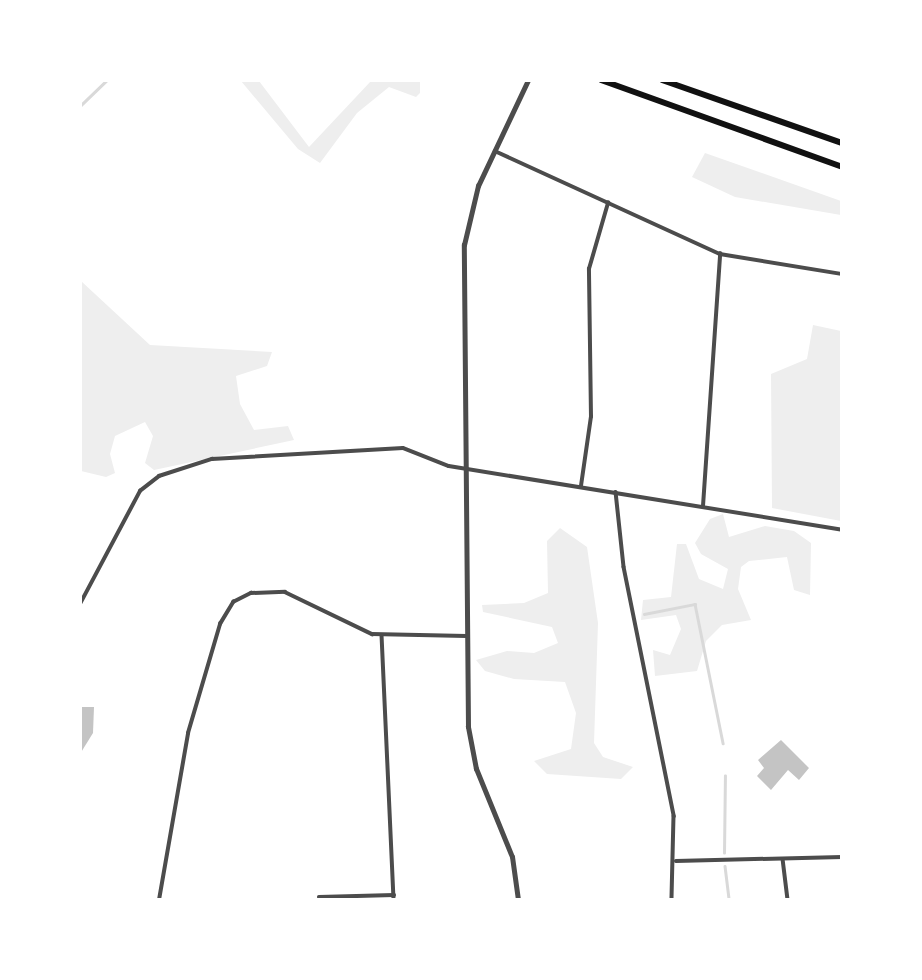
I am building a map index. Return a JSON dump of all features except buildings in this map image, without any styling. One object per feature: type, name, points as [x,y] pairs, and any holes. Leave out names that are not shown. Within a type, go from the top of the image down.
[{"type":"highway","points":[[601,80],[842,167]]},
{"type":"highway","points":[[662,80],[842,142]]},
{"type":"street","points":[[518,900],[506,839],[471,751],[466,636],[464,245],[472,200],[528,80]]},
{"type":"street","points":[[495,151],[720,254],[842,274]]},
{"type":"street","points":[[581,486],[590,417],[589,269],[608,203]]},
{"type":"street","points":[[703,506],[720,254]]},
{"type":"street","points":[[80,604],[140,491],[187,464],[384,448],[465,467],[842,530]]},
{"type":"street","points":[[616,492],[624,567],[674,816],[676,861],[672,900]]},
{"type":"street","points":[[159,900],[182,758],[229,606],[251,593],[285,592],[382,635],[466,636]]},
{"type":"street","points":[[319,897],[394,897],[382,635]]},
{"type":"street","points":[[676,861],[842,857]]},
{"type":"street","points":[[783,859],[788,900]]},
{"type":"shaded area","points":[[241,81],[259,81],[309,147],[371,81],[420,81],[420,93],[416,97],[389,87],[357,113],[320,163],[298,149]]},
{"type":"shaded area","points":[[705,153],[841,201],[841,215],[735,197],[692,177]]},
{"type":"shaded area","points":[[81,281],[150,345],[272,352],[267,366],[236,376],[240,404],[254,430],[288,426],[294,440],[154,470],[145,463],[153,436],[145,422],[115,436],[110,454],[115,473],[106,477],[81,471]]},
{"type":"shaded area","points":[[813,325],[841,331],[841,521],[772,508],[771,374],[807,359]]},
{"type":"shaded area","points":[[723,514],[729,537],[765,526],[794,531],[811,543],[810,595],[794,590],[787,557],[749,561],[741,567],[738,589],[751,620],[722,625],[706,641],[697,671],[655,676],[653,650],[670,655],[681,629],[676,615],[641,620],[643,600],[671,597],[677,544],[686,544],[699,579],[723,589],[728,569],[701,554],[695,543],[710,519]]},
{"type":"shaded area","points":[[560,528],[587,547],[598,623],[594,743],[603,757],[633,767],[621,779],[547,774],[534,761],[571,749],[576,713],[565,682],[514,679],[485,671],[476,660],[507,651],[534,653],[558,643],[552,627],[483,612],[482,605],[524,603],[548,593],[547,541]]},
{"type":"waterway","points":[[80,106],[107,80]]},
{"type":"waterway","points":[[644,614],[695,604],[723,743]]},
{"type":"waterway","points":[[724,853],[725,776]]},
{"type":"waterway","points":[[725,866],[729,900]]}]
